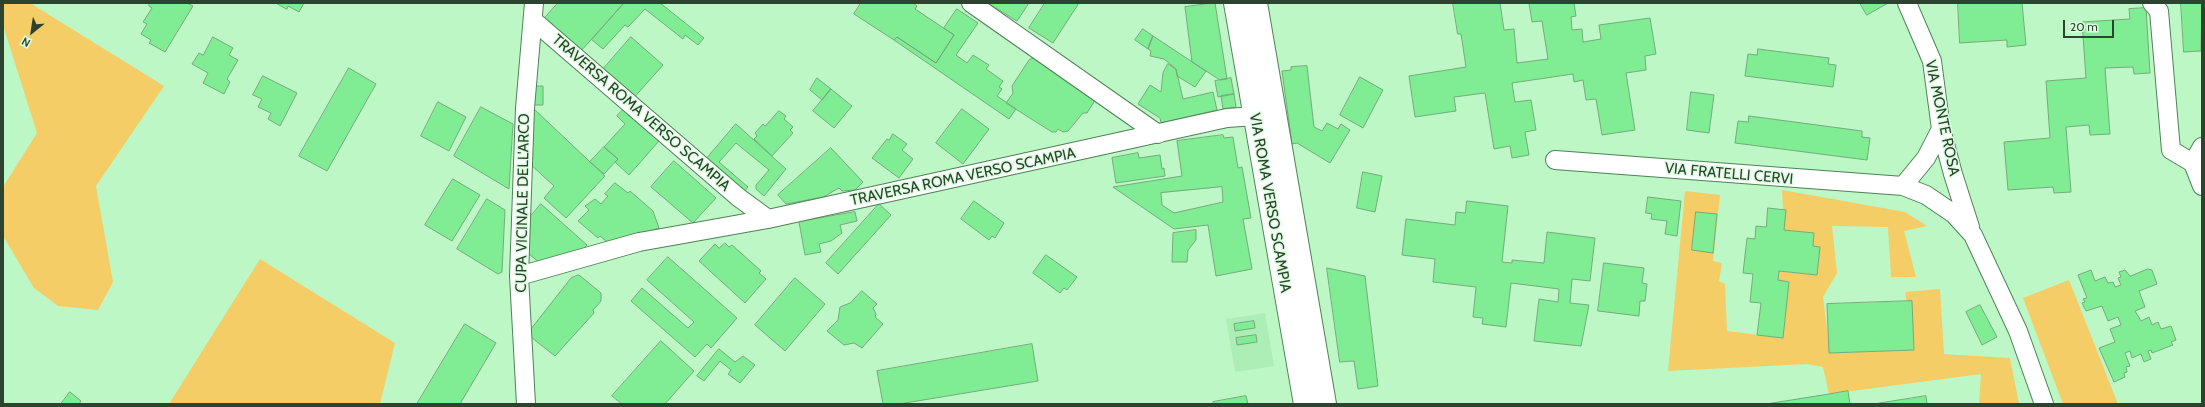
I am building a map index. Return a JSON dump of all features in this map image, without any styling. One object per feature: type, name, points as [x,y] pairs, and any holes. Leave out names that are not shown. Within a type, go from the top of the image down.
[{"type":"main road","name":"VIA ROMA VERSO SCAMPIA","points":[[1235,3],[1305,404]]},
{"type":"main road","name":"VIA ROMA VERSO SCAMPIA","points":[[1258,3],[1325,404]]},
{"type":"street","name":"CUPA VICINALE DELL'ARCO","points":[[526,404],[519,276],[525,108],[534,21],[534,3]]},
{"type":"street","points":[[971,3],[1158,134]]},
{"type":"street","name":"VIA MONTE ROSA","points":[[1907,3],[1932,61],[1941,129],[1952,174],[1973,235]]},
{"type":"street","points":[[2152,3],[2159,11],[2171,150],[2193,163],[2202,186]]},
{"type":"street","name":"TRAVERSA ROMA VERSO SCAMPIA","points":[[534,21],[738,197],[768,219]]},
{"type":"street","name":"TRAVERSA ROMA VERSO SCAMPIA","points":[[519,276],[639,242],[768,219],[1227,118],[1255,116]]},
{"type":"street","points":[[1903,186],[1926,158],[1941,129]]},
{"type":"street","points":[[2193,163],[2202,147]]},
{"type":"street","name":"VIA FRATELLI CERVI","points":[[1555,160],[1903,186],[1926,195],[1954,214],[1973,235],[2018,331],[2044,404]]},
{"type":"shaded area","points":[[3,3],[30,3],[164,86],[96,186],[113,282],[98,310],[58,306],[34,288],[3,236],[3,187],[37,133],[3,25]]},
{"type":"shaded area","points":[[1782,190],[1905,212],[1927,226],[1904,231],[1916,277],[1891,277],[1888,227],[1832,226],[1837,273],[1823,297],[1830,353],[1914,350],[1905,292],[1940,289],[1944,354],[2010,358],[2019,404],[1979,404],[1981,374],[1829,394],[1823,367],[1807,364],[1668,371],[1685,191],[1720,195],[1713,261],[1722,263],[1719,281],[1725,284],[1727,331],[1782,338],[1789,282],[1778,280],[1779,271],[1817,275],[1820,247],[1813,246],[1814,233],[1784,230]]},
{"type":"shaded area","points":[[260,259],[395,343],[380,404],[169,404]]},
{"type":"shaded area","points":[[2069,280],[2118,404],[2063,404],[2023,298]]},
{"type":"shaded area","points":[[1265,313],[1274,366],[1235,372],[1226,319]]},
{"type":"building","points":[[150,3],[187,3],[193,6],[165,52],[149,43],[151,40],[141,34],[147,24],[143,22],[152,8],[149,6]]},
{"type":"building","points":[[276,3],[304,3],[299,12],[288,6],[287,9]]},
{"type":"building","points":[[558,3],[624,3],[581,51],[544,19]]},
{"type":"building","points":[[624,3],[660,3],[704,38],[698,45],[685,35],[683,39],[645,9],[628,27],[625,25],[603,49],[592,40]]},
{"type":"building","points":[[861,3],[913,3],[917,6],[915,9],[954,35],[936,63],[897,37],[894,40],[854,14]]},
{"type":"building","points":[[992,3],[1029,3],[1017,21],[991,5]]},
{"type":"building","points":[[1045,3],[1079,3],[1053,43],[1029,28]]},
{"type":"building","points":[[1215,3],[1227,79],[1220,80],[1192,62],[1185,7]]},
{"type":"building","points":[[1453,3],[1500,3],[1504,30],[1514,29],[1517,63],[1548,59],[1542,21],[1532,22],[1529,3],[1574,3],[1576,16],[1571,17],[1572,30],[1582,29],[1583,42],[1601,39],[1599,25],[1650,18],[1656,54],[1645,56],[1646,70],[1626,73],[1635,130],[1602,135],[1596,99],[1586,100],[1583,80],[1574,82],[1573,74],[1512,83],[1515,102],[1531,100],[1536,130],[1525,132],[1529,155],[1512,158],[1510,146],[1494,149],[1485,93],[1454,97],[1456,111],[1415,117],[1409,76],[1466,67],[1461,34],[1458,34]]},
{"type":"building","points":[[1860,3],[1888,3],[1867,15]]},
{"type":"building","points":[[1958,3],[2022,3],[2026,45],[2007,47],[2007,40],[1960,43]]},
{"type":"building","points":[[2181,3],[2202,3],[2201,51],[2184,52]]},
{"type":"building","points":[[2146,8],[2150,73],[2134,74],[2133,67],[2105,68],[2110,134],[2090,135],[2089,125],[2066,127],[2071,192],[2054,193],[2053,187],[2008,190],[2004,142],[2050,138],[2046,81],[2086,78],[2082,22],[2130,19],[2129,9]]},
{"type":"building","points":[[957,9],[978,23],[956,55],[967,63],[973,55],[989,65],[986,69],[1003,81],[999,87],[1002,89],[997,96],[1016,109],[1009,119],[894,40],[897,37],[936,63],[954,35],[944,28]]},
{"type":"building","points":[[1143,29],[1153,36],[1148,49],[1135,40]]},
{"type":"building","points":[[1153,36],[1206,71],[1195,87],[1177,76],[1176,69],[1164,59],[1150,56],[1151,51],[1148,49]]},
{"type":"building","points":[[213,37],[233,48],[229,55],[238,60],[227,79],[230,82],[224,94],[203,83],[208,73],[192,64],[199,53],[203,55]]},
{"type":"building","points":[[631,37],[663,65],[631,101],[599,74]]},
{"type":"building","points":[[1758,49],[1829,58],[1828,64],[1836,65],[1833,87],[1745,76],[1748,54],[1757,55]]},
{"type":"building","points":[[1034,58],[1093,96],[1094,102],[1087,113],[1083,113],[1068,131],[1063,132],[1058,129],[1056,132],[1052,132],[1006,103],[1013,93],[1012,86],[1029,60]]},
{"type":"building","points":[[1168,64],[1176,69],[1183,99],[1213,92],[1217,110],[1161,123],[1160,118],[1138,104],[1150,85],[1161,92],[1163,73]]},
{"type":"building","points":[[1307,66],[1314,127],[1322,131],[1327,123],[1338,129],[1341,124],[1350,130],[1330,163],[1297,143],[1292,144],[1282,71],[1291,70],[1291,67]]},
{"type":"building","points":[[349,68],[376,84],[327,171],[299,156]]},
{"type":"building","points":[[263,76],[297,93],[280,126],[268,119],[271,113],[258,107],[262,99],[253,95]]},
{"type":"building","points":[[1360,77],[1383,90],[1363,128],[1340,115]]},
{"type":"building","points":[[817,78],[831,89],[822,100],[810,90]]},
{"type":"building","points":[[1231,78],[1234,94],[1218,97],[1215,81]]},
{"type":"building","points":[[533,86],[543,86],[543,105],[533,105]]},
{"type":"building","points":[[831,89],[852,106],[834,128],[813,111]]},
{"type":"building","points":[[1691,92],[1714,95],[1709,133],[1687,130]]},
{"type":"building","points":[[1234,94],[1236,107],[1223,109],[1221,96]]},
{"type":"building","points":[[438,102],[466,117],[449,151],[421,136]]},
{"type":"building","points":[[481,107],[513,124],[509,189],[454,156]]},
{"type":"building","points":[[533,108],[605,176],[566,218],[544,198],[554,186],[529,163]]},
{"type":"building","points":[[624,109],[659,141],[629,175],[615,162],[618,159],[604,147],[625,124],[617,116]]},
{"type":"building","points":[[962,109],[989,129],[963,164],[936,143]]},
{"type":"building","points":[[779,111],[786,116],[784,119],[793,127],[790,130],[793,133],[772,156],[754,139],[757,136],[755,133],[763,124],[765,126]]},
{"type":"building","points":[[1749,116],[1862,131],[1862,137],[1870,138],[1867,160],[1735,143],[1738,121],[1748,122]]},
{"type":"building","points":[[736,124],[786,169],[764,196],[756,189],[756,185],[769,170],[736,143],[719,162],[748,187],[741,196],[703,163]]},
{"type":"building","points":[[893,134],[907,144],[902,150],[913,159],[899,178],[872,158],[887,139],[889,140]]},
{"type":"building","points":[[1223,135],[1224,138],[1233,137],[1238,168],[1242,167],[1251,218],[1243,219],[1252,269],[1216,276],[1208,225],[1174,229],[1113,187],[1182,176],[1177,141]],"holes":[[[1222,187],[1223,202],[1174,213],[1162,205],[1161,193]]]},
{"type":"building","points":[[604,147],[618,159],[604,174],[590,162]]},
{"type":"building","points":[[831,148],[863,182],[855,190],[842,191],[839,188],[823,197],[786,204],[778,195]]},
{"type":"building","points":[[1138,153],[1139,158],[1160,155],[1162,169],[1164,168],[1165,176],[1116,183],[1112,158]]},
{"type":"building","points":[[674,161],[716,198],[693,223],[651,187]]},
{"type":"building","points":[[1363,172],[1382,176],[1375,212],[1357,208]]},
{"type":"building","points":[[453,179],[480,195],[452,241],[425,225]]},
{"type":"building","points":[[615,183],[628,193],[630,191],[653,211],[659,228],[611,245],[600,236],[598,238],[578,221],[589,210],[585,206],[595,199],[601,204],[608,196],[605,194]]},
{"type":"building","points":[[1648,197],[1681,201],[1677,236],[1665,234],[1667,221],[1651,219],[1652,214],[1646,213]]},
{"type":"building","points":[[487,199],[505,210],[502,272],[498,274],[457,249]]},
{"type":"building","points":[[974,201],[1004,223],[995,238],[992,236],[989,240],[961,219]]},
{"type":"building","points":[[1467,201],[1508,206],[1502,262],[1512,263],[1512,260],[1544,263],[1547,232],[1595,238],[1590,281],[1572,279],[1570,303],[1589,305],[1581,346],[1534,341],[1539,299],[1558,302],[1559,289],[1511,283],[1506,327],[1482,324],[1483,318],[1473,317],[1476,287],[1433,282],[1435,259],[1402,255],[1406,219],[1455,225],[1456,212],[1465,213]]},
{"type":"building","points":[[541,204],[587,245],[576,258],[542,265],[528,253],[529,218]]},
{"type":"building","points":[[879,204],[891,215],[838,274],[826,263]]},
{"type":"building","points":[[1768,208],[1786,210],[1784,230],[1814,233],[1813,246],[1820,247],[1817,275],[1779,271],[1778,280],[1789,282],[1783,338],[1757,335],[1761,303],[1750,302],[1753,274],[1743,273],[1747,238],[1755,239],[1756,226],[1766,227]]},
{"type":"building","points":[[855,212],[857,221],[840,225],[842,233],[831,241],[819,244],[821,252],[805,255],[799,222]]},
{"type":"building","points":[[1696,212],[1717,214],[1713,253],[1692,250]]},
{"type":"building","points":[[1196,230],[1196,240],[1188,250],[1187,262],[1172,262],[1173,233]]},
{"type":"building","points":[[725,243],[729,247],[732,245],[761,271],[759,273],[766,279],[745,303],[699,261],[715,244],[719,248]]},
{"type":"building","points":[[1046,255],[1077,277],[1067,290],[1064,288],[1060,293],[1033,273]]},
{"type":"building","points":[[668,257],[737,318],[711,348],[707,344],[695,357],[631,301],[642,288],[688,328],[694,322],[647,280]]},
{"type":"building","points":[[1604,263],[1644,268],[1642,283],[1647,284],[1645,301],[1640,301],[1639,316],[1598,311]]},
{"type":"building","points":[[1327,268],[1365,276],[1378,386],[1358,389],[1354,361],[1340,362]]},
{"type":"building","points":[[2148,269],[2152,270],[2157,284],[2139,291],[2145,307],[2135,311],[2141,321],[2149,317],[2152,325],[2158,322],[2161,329],[2171,326],[2176,340],[2171,342],[2173,345],[2152,353],[2151,350],[2148,351],[2151,359],[2144,362],[2141,354],[2132,358],[2130,351],[2125,353],[2130,366],[2126,367],[2127,372],[2124,373],[2125,377],[2114,382],[2099,348],[2115,342],[2110,329],[2121,325],[2118,317],[2108,321],[2102,306],[2086,311],[2082,303],[2085,302],[2083,299],[2087,298],[2078,275],[2091,270],[2095,281],[2105,277],[2108,283],[2113,282],[2115,287],[2121,285],[2118,278],[2121,277],[2119,272],[2125,270],[2130,276]]},
{"type":"building","points":[[579,275],[601,293],[601,301],[593,310],[594,313],[555,356],[527,334],[571,278]]},
{"type":"building","points":[[795,278],[825,304],[785,351],[755,325]]},
{"type":"building","points":[[862,291],[877,304],[873,308],[876,314],[875,317],[883,324],[862,348],[854,343],[844,345],[827,331],[838,320],[840,307],[850,303]]},
{"type":"building","points":[[1912,301],[1914,350],[1829,353],[1827,304]]},
{"type":"building","points":[[1980,305],[1997,337],[1982,345],[1966,312]]},
{"type":"building","points":[[1254,321],[1255,328],[1235,331],[1234,324]]},
{"type":"building","points":[[465,324],[496,343],[460,404],[417,404]]},
{"type":"building","points":[[1256,335],[1257,342],[1237,345],[1236,338]]},
{"type":"building","points":[[661,341],[694,371],[665,404],[622,404],[612,396]]},
{"type":"building","points":[[1032,344],[1038,381],[899,404],[883,404],[877,371]]},
{"type":"building","points":[[719,349],[735,362],[743,356],[755,365],[740,383],[728,374],[731,370],[720,361],[704,381],[697,376]]},
{"type":"building","points":[[1848,391],[1850,404],[1766,404],[1829,394]]},
{"type":"building","points":[[70,392],[81,401],[79,404],[61,404]]},
{"type":"building","points":[[1246,396],[1248,404],[1213,404],[1213,402]]},
{"type":"building","points":[[1926,396],[1927,404],[1874,404]]}]
